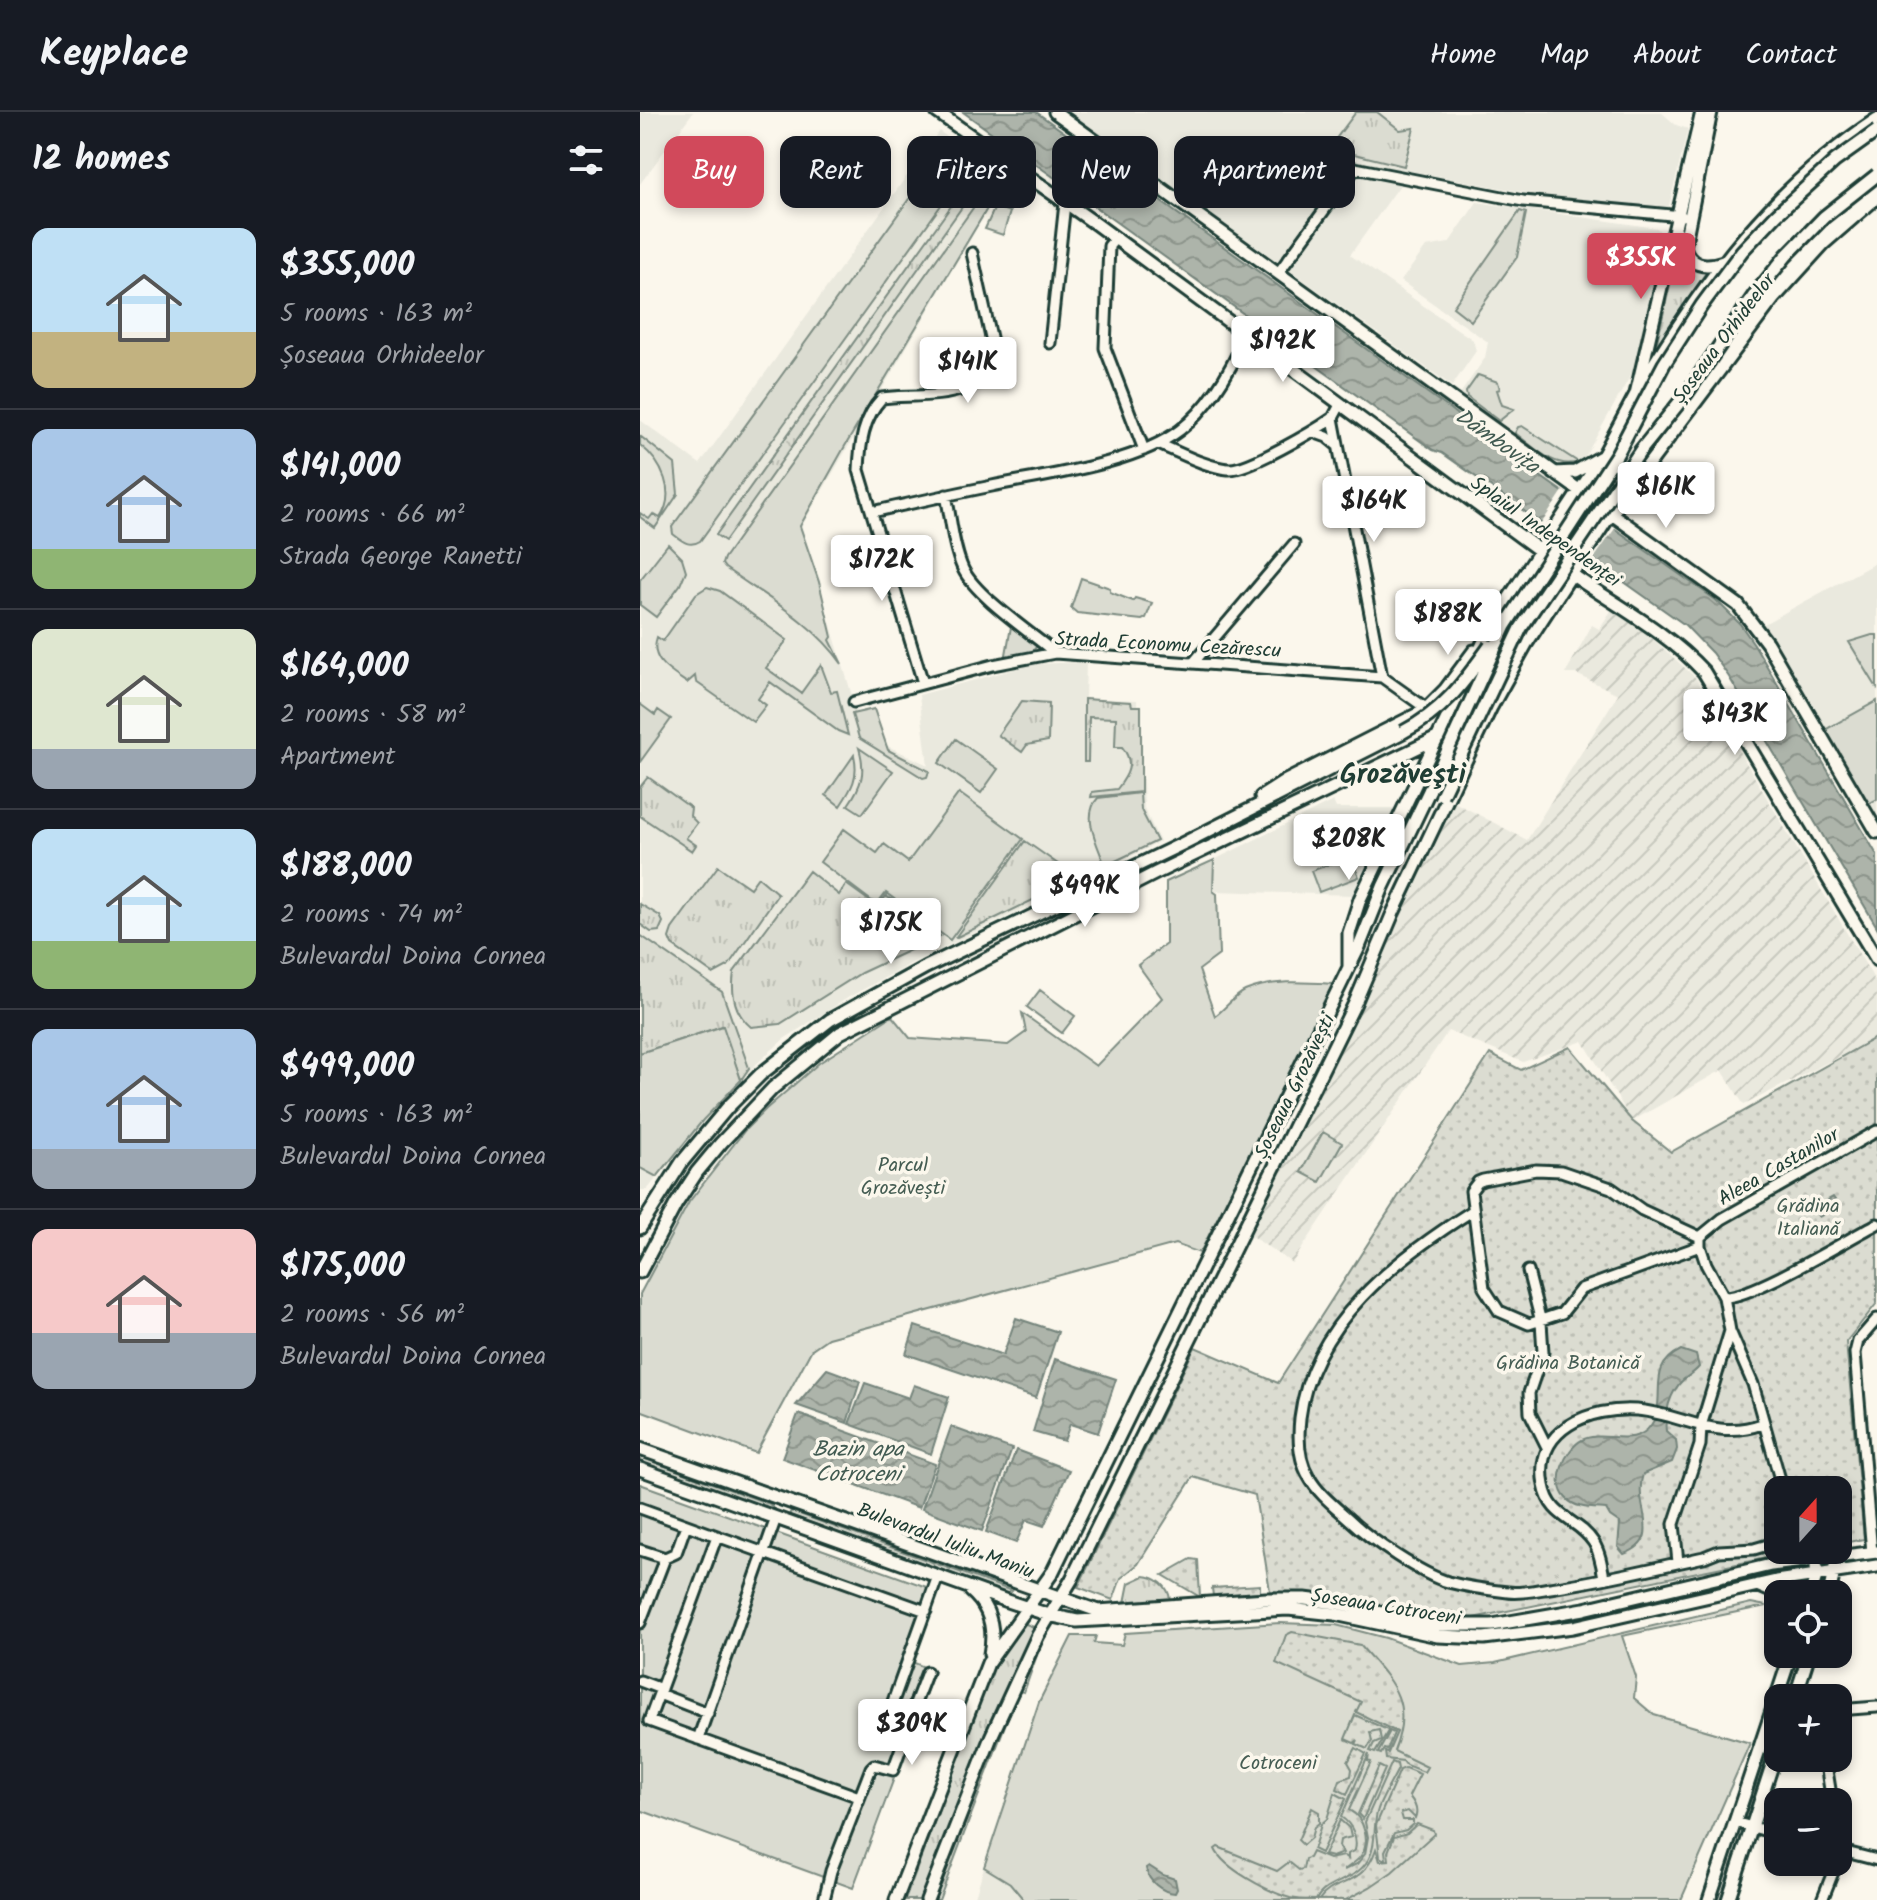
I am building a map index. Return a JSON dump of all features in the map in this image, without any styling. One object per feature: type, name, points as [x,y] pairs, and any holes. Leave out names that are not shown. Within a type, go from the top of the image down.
[{"type":"main road","name":"Splaiul Independenței","points":[[937,112],[1052,194]]},
{"type":"main road","points":[[1055,112],[1554,472],[1577,496],[1711,584],[1748,615],[1774,654],[1877,832]]},
{"type":"main road","name":"Șoseaua Orhideelor","points":[[1702,112],[1684,216],[1687,256],[1706,266],[1726,258]]},
{"type":"main road","name":"Șoseaua Orhideelor","points":[[1549,538],[1604,454],[1636,394],[1711,112]]},
{"type":"main road","points":[[1636,394],[1680,321],[1760,217],[1805,174],[1877,119]]},
{"type":"main road","points":[[640,1228],[682,1162],[728,1107],[761,1074],[830,1020],[926,967],[1234,817],[1433,715],[1454,694],[1617,454],[1664,364],[1715,286],[1757,235],[1797,194],[1835,161],[1877,131]]},
{"type":"main road","points":[[1355,1003],[1395,891],[1521,628],[1641,450],[1687,393],[1762,284],[1824,217],[1877,175]]},
{"type":"main road","points":[[1656,453],[1666,434],[1768,293],[1815,239],[1877,188]]},
{"type":"main road","name":"Șoseaua Orhideelor","points":[[1581,560],[1656,453],[1801,266],[1877,197]]},
{"type":"main road","name":"Splaiul Independenței","points":[[1072,208],[1572,574],[1648,623],[1684,652],[1704,672],[1877,960]]},
{"type":"main road","points":[[1554,472],[1575,472],[1604,454]]},
{"type":"main road","name":"Șoseaua Grozăvești","points":[[988,1663],[1052,1573],[1349,967],[1348,945],[1354,915],[1367,884],[1438,737],[1549,538]]},
{"type":"main road","name":"Șoseaua Grozăvești","points":[[927,1900],[976,1770],[1049,1615],[1072,1579],[1355,1003],[1393,913],[1491,707],[1526,644],[1581,560]]},
{"type":"main road","points":[[1234,817],[1286,781],[1427,709],[1498,625]]},
{"type":"main road","points":[[1349,967],[1498,625]]},
{"type":"main road","points":[[640,1272],[676,1204],[713,1153],[773,1088],[840,1033],[1156,873],[1475,721],[1491,707]]},
{"type":"main road","points":[[1404,754],[1419,761],[1422,775]]},
{"type":"main road","name":"Bulevardul Iuliu Maniu","points":[[640,1449],[1059,1599]]},
{"type":"main road","name":"Bulevardul Iuliu Maniu","points":[[640,1469],[1029,1608]]},
{"type":"main road","name":"Șoseaua Cotroceni","points":[[1852,1555],[1874,1553]]},
{"type":"main road","name":"Șoseaua Cotroceni","points":[[1059,1599],[1104,1611],[1305,1599],[1420,1622],[1480,1626],[1584,1609],[1780,1564]]},
{"type":"main road","points":[[1815,1564],[1815,1580]]},
{"type":"main road","points":[[1833,1580],[1834,1564]]},
{"type":"main road","name":"Șoseaua Cotroceni","points":[[1029,1608],[1077,1621],[1100,1622],[1278,1609],[1303,1610],[1438,1636],[1484,1638],[1573,1627],[1757,1585],[1877,1566]]},
{"type":"main road","points":[[1757,1585],[1764,1588]]},
{"type":"main road","points":[[896,1900],[988,1663],[993,1638],[990,1619],[982,1601],[964,1586]]},
{"type":"main road","points":[[1709,1900],[1764,1737]]},
{"type":"main road","points":[[1728,1900],[1770,1772]]},
{"type":"street","points":[[1279,272],[1355,168],[1523,201],[1684,216]]},
{"type":"street","points":[[1050,343],[1064,208]]},
{"type":"street","points":[[1115,239],[1109,246],[1104,342],[1144,450]]},
{"type":"street","points":[[923,683],[859,470],[860,452],[865,425],[880,400],[938,395],[963,389],[981,377],[991,363],[991,335],[972,253]]},
{"type":"street","points":[[872,512],[1051,475],[1158,444],[1179,431],[1211,397],[1246,335]]},
{"type":"street","points":[[1158,444],[1230,469],[1250,464],[1313,432],[1333,418],[1340,405]]},
{"type":"street","points":[[1333,418],[1382,677],[1427,709]]},
{"type":"street","points":[[1313,432],[1327,437],[1338,446]]},
{"type":"street","points":[[946,495],[960,561],[968,579],[979,592],[1055,653]]},
{"type":"street","points":[[1194,662],[1294,544]]},
{"type":"street","points":[[1025,658],[1038,649],[1033,634]]},
{"type":"street","name":"Strada Economu Cezărescu","points":[[854,702],[1055,653],[1382,677]]},
{"type":"street","name":"Aleea Castanilor","points":[[1541,1322],[1562,1313],[1581,1289],[1700,1241],[1720,1220],[1877,1131]]},
{"type":"street","points":[[1541,1322],[1529,1324],[1499,1311],[1484,1288],[1472,1211],[1471,1191],[1478,1182],[1536,1170],[1561,1171],[1611,1188],[1642,1210],[1700,1241],[1724,1297],[1730,1331],[1753,1384],[1779,1476]]},
{"type":"street","points":[[1472,1211],[1386,1273],[1362,1296],[1341,1322],[1309,1374],[1299,1429],[1302,1461],[1309,1478],[1363,1532],[1447,1581],[1512,1593],[1604,1578],[1704,1557],[1719,1551],[1764,1546]]},
{"type":"street","points":[[1724,1297],[1739,1296],[1760,1286],[1877,1224]]},
{"type":"street","points":[[1528,1271],[1541,1322],[1543,1352],[1529,1393],[1530,1413],[1547,1447]]},
{"type":"street","points":[[1874,1553],[1873,1512],[1855,1353],[1858,1341],[1877,1319]]},
{"type":"street","points":[[1678,1562],[1674,1524],[1700,1445],[1701,1426],[1730,1331]]},
{"type":"street","points":[[1604,1578],[1594,1544],[1581,1528],[1552,1507],[1544,1487],[1542,1471],[1547,1447],[1563,1427],[1582,1419],[1631,1410],[1701,1426],[1743,1431],[1762,1424]]},
{"type":"street","points":[[640,1508],[926,1611]]},
{"type":"street","points":[[698,1739],[776,1518]]},
{"type":"street","points":[[640,1550],[665,1558],[676,1553],[686,1525]]},
{"type":"street","points":[[717,1536],[649,1721],[859,1797]]},
{"type":"street","points":[[640,1623],[665,1558]]},
{"type":"street","points":[[904,1732],[889,1727],[886,1721],[938,1576]]},
{"type":"street","points":[[824,1900],[831,1871],[872,1766],[893,1770],[927,1672]]},
{"type":"street","points":[[640,1681],[708,1713]]},
{"type":"street","points":[[1852,1709],[1877,1707]]},
{"type":"street","points":[[1734,1822],[1764,1830]]},
{"type":"street","points":[[1852,1857],[1877,1860]]},
{"type":"street","points":[[1822,1900],[1831,1876]]},
{"type":"shaded area","points":[[640,112],[693,112],[675,136],[664,136],[664,151],[640,184]]},
{"type":"shaded area","points":[[1068,112],[1661,112],[1676,125],[1688,129],[1668,210],[1537,195],[1410,171],[1350,255],[1473,340],[1476,351],[1452,386],[1203,208],[1355,208],[1355,136],[1174,136],[1174,188],[1158,176],[1158,136],[1102,136]]},
{"type":"shaded area","points":[[907,176],[907,208],[989,208],[801,527],[864,735],[928,765],[919,695],[1033,664],[1086,662],[1085,699],[1137,700],[1136,779],[1143,779],[1144,808],[1160,842],[914,962],[849,997],[784,1039],[703,1120],[647,1190],[640,1190],[640,420],[700,464],[884,208],[891,208],[891,198]]},
{"type":"shaded area","points":[[1477,202],[1657,228],[1663,235],[1632,373],[1586,455],[1578,462],[1568,465],[1553,461],[1460,394],[1485,358],[1488,342],[1401,281],[1426,247],[1449,243]]},
{"type":"shaded area","points":[[1877,562],[1877,820],[1764,624]]},
{"type":"shaded area","points":[[1613,608],[1696,678],[1877,984],[1877,1037],[1744,1105],[1722,1070],[1632,1121],[1583,1041],[1523,1062],[1448,1031],[1292,1263],[1250,1235],[1454,802],[1527,840],[1618,694],[1576,674],[1565,674],[1592,625],[1599,629]]},
{"type":"shaded area","points":[[1333,801],[1336,808],[1397,808],[1353,895],[1213,891],[1214,860]]},
{"type":"shaded area","points":[[984,1867],[1010,1883],[1024,1900],[974,1900]]},
{"type":"green space","points":[[1356,112],[1377,112],[1400,130],[1414,128],[1404,166],[1355,154],[1355,136],[1338,136]]},
{"type":"green space","points":[[907,202],[907,208],[939,208],[700,541],[689,544],[679,539],[673,534],[672,527]]},
{"type":"green space","points":[[950,208],[961,208],[725,541],[716,535]]},
{"type":"green space","points":[[973,208],[987,208],[800,526],[819,582],[832,637],[830,640],[842,664],[803,623],[725,568],[722,564]]},
{"type":"green space","points":[[995,208],[1010,212],[1003,235],[985,229]]},
{"type":"green space","points":[[1520,211],[1526,213],[1517,257],[1471,321],[1453,307]]},
{"type":"green space","points":[[1679,245],[1693,267],[1707,271],[1656,346]]},
{"type":"green space","points":[[1478,375],[1498,382],[1502,405],[1514,409],[1499,421],[1467,397],[1466,392]]},
{"type":"green space","points":[[1522,426],[1578,462],[1561,463],[1544,455],[1515,433]]},
{"type":"green space","points":[[640,436],[675,464],[678,494],[655,528],[640,517],[640,513],[649,519],[653,514],[660,518],[665,508],[667,488],[655,460],[640,445]]},
{"type":"green space","points":[[668,544],[682,558],[686,571],[680,585],[656,617],[640,605],[640,580]]},
{"type":"green space","points":[[1081,578],[1110,588],[1110,592],[1133,601],[1135,598],[1152,603],[1146,618],[1077,613],[1071,608]]},
{"type":"green space","points":[[707,587],[720,591],[787,640],[766,668],[801,693],[821,665],[831,692],[837,691],[848,735],[770,682],[758,699],[766,705],[753,722],[696,682],[695,676],[687,683],[663,665],[656,653],[657,637],[663,641],[696,594]]},
{"type":"green space","points":[[1012,621],[1037,646],[1032,652],[1005,660]]},
{"type":"green space","points":[[1877,635],[1877,688],[1849,642]]},
{"type":"green space","points":[[1084,699],[1131,702],[1132,706],[1141,706],[1141,792],[1091,797],[1092,792],[1117,789],[1127,774],[1129,764],[1122,747],[1115,747],[1116,718],[1089,717],[1088,762],[1084,762]]},
{"type":"green space","points":[[1022,701],[1049,703],[1048,741],[1027,745],[1022,752],[998,735]]},
{"type":"green space","points":[[1877,701],[1877,799],[1868,804],[1825,730]]},
{"type":"green space","points":[[640,704],[655,715],[658,710],[671,719],[640,762]]},
{"type":"green space","points":[[874,709],[888,750],[929,771],[927,777],[923,778],[859,738],[852,714]]},
{"type":"green space","points":[[956,739],[998,769],[981,793],[939,763]]},
{"type":"green space","points":[[859,748],[893,771],[862,814],[848,805],[861,778]]},
{"type":"green space","points":[[854,755],[856,770],[853,782],[840,806],[826,795]]},
{"type":"green space","points":[[648,777],[691,808],[690,816],[697,823],[686,838],[696,845],[692,851],[640,816],[640,787]]},
{"type":"green space","points":[[959,793],[1023,839],[950,940],[886,893],[877,905],[820,862],[844,829],[877,853],[884,844],[908,862]]},
{"type":"green space","points":[[1140,793],[1141,810],[1157,841],[1105,866],[1092,831],[1093,805],[1098,798]]},
{"type":"green space","points":[[1025,841],[1078,878],[955,938]]},
{"type":"green space","points":[[1351,856],[1359,877],[1319,892],[1311,871]]},
{"type":"green space","name":"Parcul Grozăvești","points":[[1214,860],[1213,891],[1217,894],[1219,955],[1199,970],[1215,1016],[1241,993],[1255,987],[1289,982],[1334,984],[1200,1253],[1175,1244],[828,1338],[812,1349],[756,1453],[640,1410],[640,1294],[689,1202],[745,1130],[766,1109],[819,1063],[892,1016],[910,1038],[1008,1045],[1026,1032],[1022,1013],[1096,1066],[1162,998],[1138,965],[1166,944],[1166,882]]},
{"type":"green space","points":[[718,866],[750,888],[758,877],[778,894],[728,966],[713,974],[672,945],[669,938],[672,929]]},
{"type":"green space","points":[[809,871],[839,895],[846,884],[878,907],[886,896],[940,936],[861,973],[780,1024],[751,1027],[735,1002],[734,972]]},
{"type":"green space","points":[[640,904],[660,916],[663,922],[659,931],[651,932],[640,924]]},
{"type":"green space","points":[[640,935],[722,992],[749,1068],[741,1080],[722,1026],[640,1053]]},
{"type":"green space","points":[[1040,990],[1075,1016],[1062,1033],[1027,1007]]},
{"type":"green space","points":[[723,1026],[741,1080],[703,1120],[657,1177],[640,1168],[640,1053]]},
{"type":"green space","name":"Grădina Botanică","points":[[1877,1037],[1877,1303],[1846,1342],[1864,1539],[1852,1541],[1852,1476],[1764,1476],[1764,1558],[1473,1618],[1270,1591],[1255,1495],[1193,1477],[1138,1564],[1121,1578],[1113,1600],[1078,1587],[1195,1347],[1278,1383],[1490,1054],[1521,1070],[1570,1047],[1632,1121],[1671,1152]]},
{"type":"green space","points":[[1323,1132],[1342,1143],[1320,1182],[1301,1172]]},
{"type":"green space","points":[[640,1457],[770,1504],[772,1507],[640,1462]]},
{"type":"green space","points":[[640,1484],[938,1591],[912,1662],[934,1671],[853,1888],[640,1810]]},
{"type":"green space","points":[[791,1511],[1012,1591],[1009,1594],[789,1515]]},
{"type":"green space","points":[[1191,1559],[1198,1560],[1200,1597],[1163,1575]]},
{"type":"green space","points":[[1766,1571],[1767,1576],[1594,1617],[1543,1624]]},
{"type":"green space","points":[[1144,1576],[1161,1583],[1170,1599],[1125,1603],[1129,1583]]},
{"type":"green space","points":[[1260,1585],[1260,1592],[1213,1596],[1212,1588]]},
{"type":"green space","name":"Cotroceni","points":[[1751,1603],[1764,1606],[1622,1636],[1636,1677],[1634,1698],[1654,1715],[1750,1743],[1681,1900],[1024,1900],[1010,1883],[984,1867],[1039,1702],[1072,1636],[1096,1636],[1094,1643],[1122,1645],[1125,1633],[1280,1623],[1336,1625],[1386,1638],[1462,1666],[1495,1663]]},
{"type":"green space","points":[[1023,1623],[1034,1627],[977,1757],[922,1900],[905,1900],[991,1671],[1000,1652]]},
{"type":"green space","points":[[1292,1632],[1360,1645],[1390,1682],[1400,1705],[1402,1719],[1394,1751],[1427,1767],[1424,1772],[1403,1761],[1386,1759],[1385,1752],[1388,1753],[1397,1732],[1356,1712],[1361,1702],[1276,1663],[1286,1635]]},
{"type":"green space","points":[[1037,1655],[1024,1692],[1019,1691]]},
{"type":"green space","points":[[1017,1696],[939,1900],[932,1900],[987,1757]]},
{"type":"green space","points":[[1355,1715],[1394,1733],[1387,1750],[1378,1753],[1388,1731],[1375,1753],[1370,1751],[1374,1743],[1381,1740],[1379,1730],[1370,1732],[1372,1741],[1367,1749],[1356,1744],[1358,1740],[1354,1743],[1345,1739]]},
{"type":"green space","points":[[1356,1748],[1366,1754],[1347,1794],[1337,1789],[1340,1780],[1351,1776],[1352,1769],[1348,1762]]},
{"type":"green space","points":[[1764,1748],[1765,1772],[1747,1820],[1745,1817],[1757,1781],[1756,1769]]},
{"type":"green space","points":[[1369,1754],[1368,1761],[1371,1762],[1349,1810],[1359,1818],[1365,1830],[1364,1851],[1344,1870],[1357,1864],[1365,1854],[1368,1837],[1365,1822],[1392,1762],[1397,1764],[1398,1769],[1378,1809],[1370,1857],[1354,1874],[1326,1889],[1316,1900],[1296,1899],[1259,1885],[1227,1864],[1215,1849],[1218,1847],[1277,1871],[1289,1862],[1299,1870],[1303,1869],[1305,1859],[1312,1852],[1329,1859],[1344,1856],[1348,1859],[1348,1854],[1355,1850],[1356,1841],[1351,1827],[1341,1817]]},
{"type":"green space","points":[[1379,1766],[1385,1769],[1363,1819],[1358,1814]]},
{"type":"green space","points":[[1405,1768],[1420,1774],[1409,1796],[1416,1815],[1415,1818],[1408,1811],[1401,1813],[1403,1820],[1413,1820],[1413,1824],[1406,1830],[1394,1833],[1385,1851],[1386,1859],[1383,1859],[1380,1857],[1376,1825],[1400,1770]]},
{"type":"green space","points":[[1335,1793],[1346,1799],[1321,1853],[1313,1849]]},
{"type":"green space","points":[[1312,1808],[1319,1812],[1319,1823],[1303,1845],[1298,1840]]},
{"type":"green space","points":[[1340,1820],[1349,1828],[1351,1837],[1340,1840],[1343,1853],[1332,1857],[1324,1855]]},
{"type":"green space","points":[[1417,1824],[1433,1830],[1434,1834],[1392,1872],[1346,1900],[1319,1900],[1332,1888],[1364,1871],[1376,1849],[1380,1861],[1389,1860],[1388,1852],[1394,1837],[1407,1833]]},
{"type":"green space","points":[[1737,1835],[1743,1839],[1723,1900],[1714,1900],[1734,1837]]},
{"type":"water","name":"Dâmbovița","points":[[963,112],[1036,112],[1069,136],[1052,136],[1052,176],[1036,164],[1036,136],[996,136]]},
{"type":"water","name":"Dâmbovița","points":[[1158,200],[1716,600],[1740,624],[1754,644],[1877,855],[1877,927],[1712,653],[1685,625],[1442,453],[1433,450],[1096,208],[1158,208]]},
{"type":"water","points":[[1833,1197],[1839,1206],[1819,1217],[1813,1208]]},
{"type":"water","points":[[1016,1318],[1058,1332],[1036,1398],[906,1354],[915,1326],[1003,1355]]},
{"type":"water","points":[[1681,1350],[1696,1355],[1699,1367],[1678,1385],[1669,1404],[1666,1431],[1676,1440],[1677,1449],[1672,1462],[1643,1474],[1641,1498],[1646,1531],[1636,1548],[1624,1554],[1618,1547],[1620,1523],[1606,1509],[1579,1506],[1566,1498],[1560,1484],[1562,1467],[1570,1451],[1582,1440],[1599,1436],[1636,1436],[1644,1432],[1656,1415],[1663,1366]]},
{"type":"water","points":[[1055,1359],[1116,1379],[1098,1433],[1070,1424],[1064,1441],[1033,1432]]},
{"type":"water","name":"Bazin apa Cotroceni","points":[[827,1369],[860,1381],[847,1423],[796,1405]]},
{"type":"water","name":"Bazin apa Cotroceni","points":[[865,1383],[909,1398],[914,1385],[949,1397],[931,1454],[849,1424]]},
{"type":"water","name":"Bazin apa Cotroceni","points":[[798,1414],[935,1464],[919,1508],[782,1458]]},
{"type":"water","name":"Bazin apa Cotroceni","points":[[951,1427],[1012,1449],[982,1531],[922,1509]]},
{"type":"water","points":[[1016,1450],[1069,1470],[1044,1526],[1026,1520],[1016,1543],[986,1532]]},
{"type":"water","points":[[1149,1866],[1175,1879],[1175,1893],[1160,1888],[1152,1881],[1146,1868]]},
{"type":"pier","points":[[1563,491],[1616,527],[1591,563],[1539,527]]},
{"type":"district","name":"Grozăveşti","points":[[1403,773]]},
{"type":"park label","name":"Grădina Italiană","points":[[1808,1216]]}]
